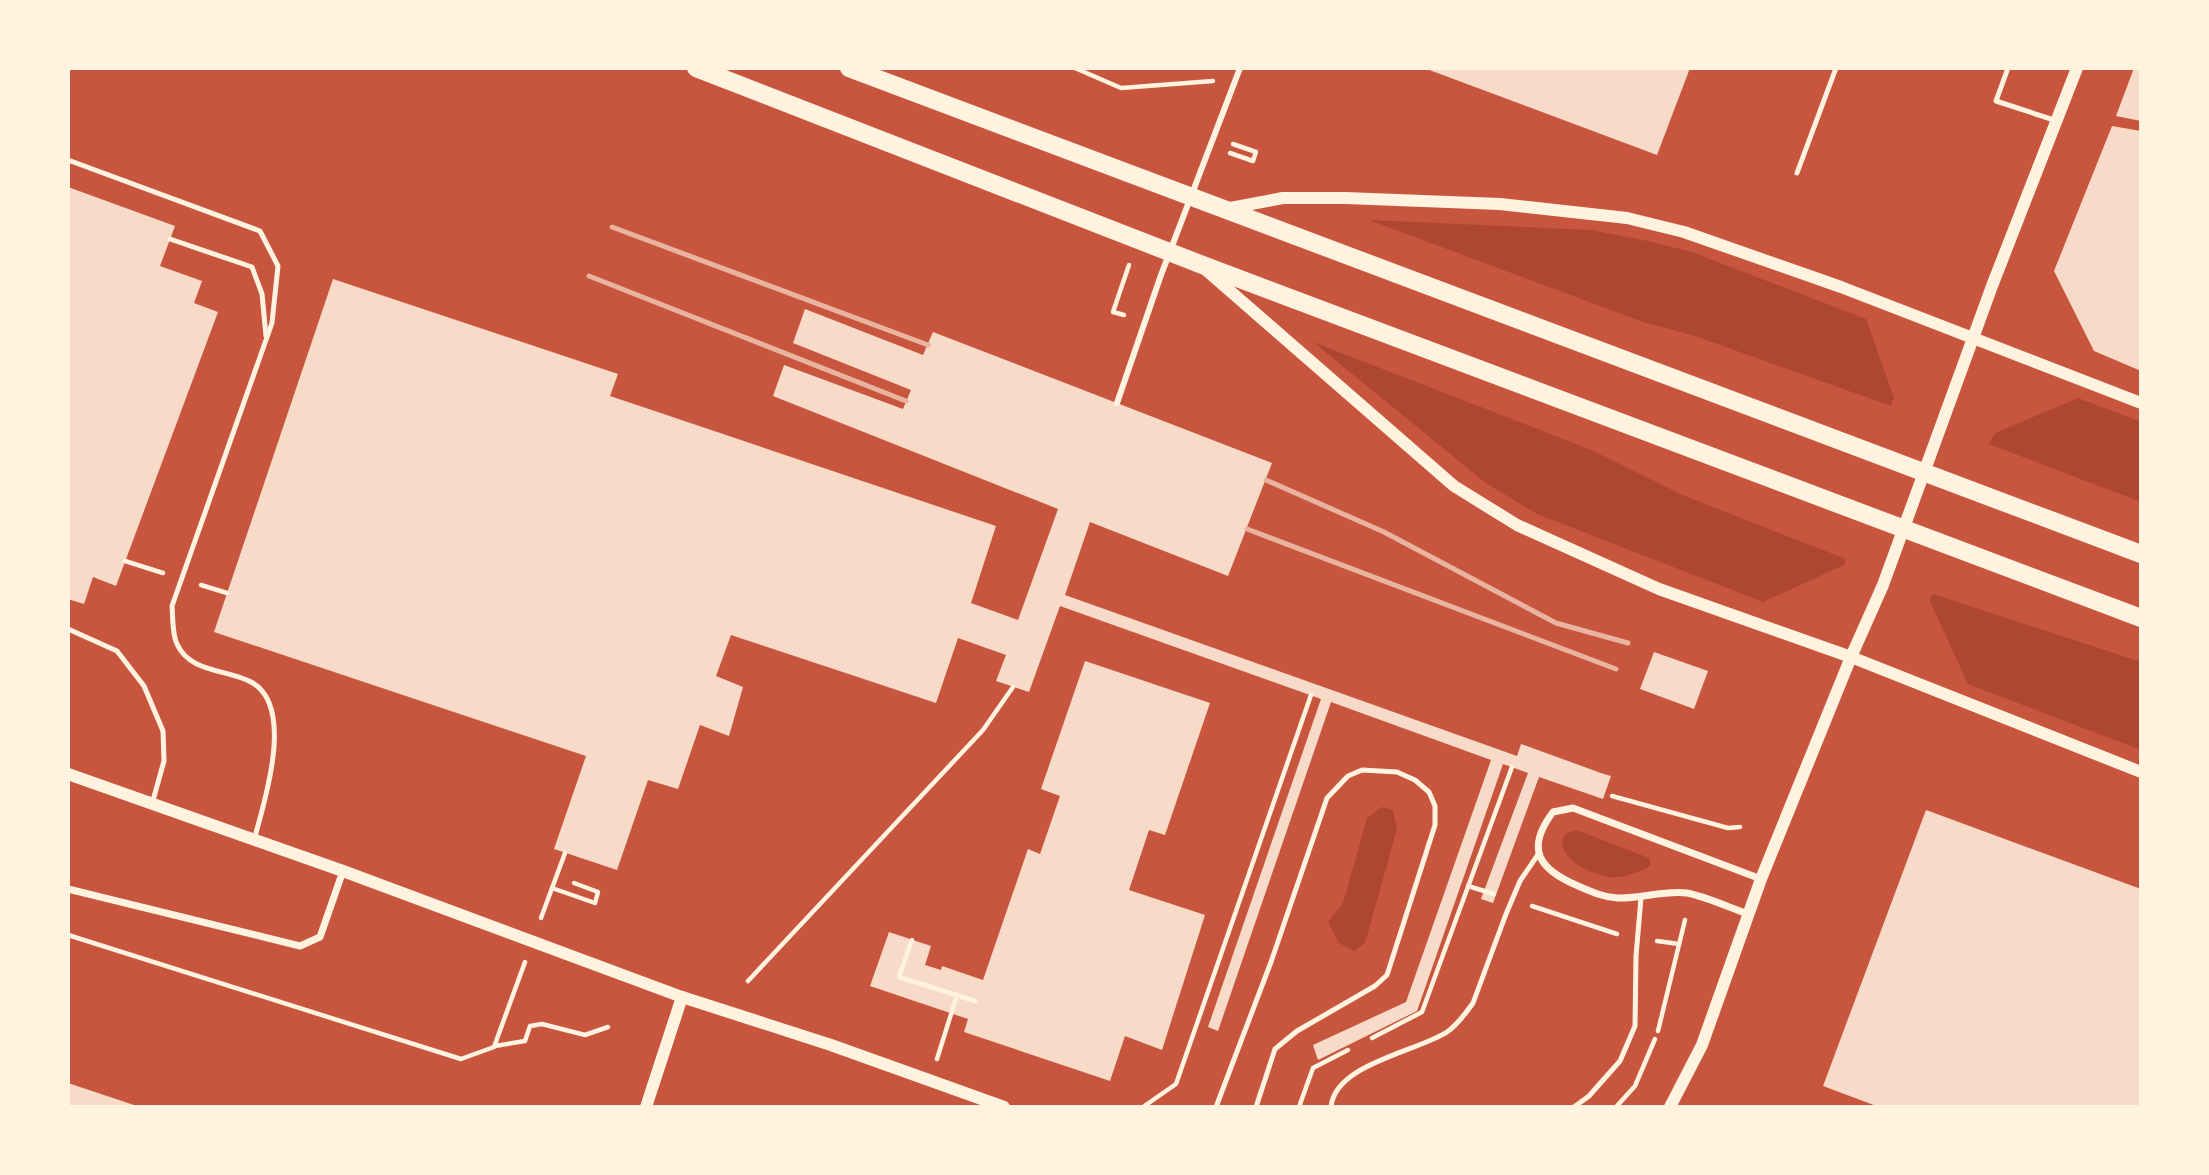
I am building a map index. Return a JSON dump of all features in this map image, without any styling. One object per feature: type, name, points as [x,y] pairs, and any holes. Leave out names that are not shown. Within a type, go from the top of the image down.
[{"type":"main road","points":[[695,68],[1200,264],[2141,618]]},
{"type":"main road","points":[[849,68],[2141,554]]},
{"type":"street","points":[[1117,403],[1161,275],[1240,68]]},
{"type":"street","points":[[1675,1104],[1705,1037],[1761,879],[1883,585],[2077,68]]},
{"type":"street","points":[[1221,210],[1283,198],[1345,198],[1500,204],[1627,218],[1684,232],[1815,278],[2141,403]]},
{"type":"street","points":[[1200,264],[1454,486],[1517,526],[1659,589],[1851,657],[2141,772]]},
{"type":"street","points":[[68,774],[343,871],[682,997],[831,1045],[1004,1107]]},
{"type":"street","points":[[1748,914],[1685,893],[1641,898],[1602,896],[1555,876],[1544,867],[1539,853],[1545,822],[1553,812],[1573,808],[1761,879]]},
{"type":"street","points":[[68,889],[300,946],[320,937],[343,871]]},
{"type":"street","points":[[646,1107],[682,997]]},
{"type":"lane","points":[[1797,173],[1836,68]]},
{"type":"lane","points":[[2008,68],[1996,101],[2057,121]]},
{"type":"lane","points":[[68,160],[260,231],[278,266],[272,323],[172,606],[177,643],[195,664],[253,683],[269,704],[274,728],[274,755],[254,840]]},
{"type":"lane","points":[[170,239],[252,267],[262,294],[266,340]]},
{"type":"lane","points":[[68,629],[117,651],[144,686],[163,730],[164,761],[152,804]]},
{"type":"lane","points":[[1216,1107],[1271,962],[1327,798],[1348,776],[1362,770],[1396,772],[1415,780],[1429,792],[1435,806],[1435,825],[1387,975],[1376,986],[1297,1031],[1275,1049],[1256,1107]]},
{"type":"lane","points":[[1331,1107],[1332,1100],[1349,1076],[1448,1031],[1464,1015],[1473,1003],[1512,900],[1539,853]]},
{"type":"lane","points":[[1574,1107],[1589,1096],[1620,1061],[1635,1026],[1641,898]]},
{"type":"path","points":[[1075,68],[1121,88],[1235,79]]},
{"type":"path","points":[[1222,139],[1256,152],[1253,161],[1229,153]]},
{"type":"path","points":[[1129,303],[1125,315],[1113,312],[1132,257]]},
{"type":"path","points":[[748,981],[983,730],[1013,687]]},
{"type":"path","points":[[1143,1107],[1177,1084],[1311,695]]},
{"type":"path","points":[[1361,1043],[1422,1012],[1512,767]]},
{"type":"path","points":[[1605,794],[1728,828],[1740,827]]},
{"type":"path","points":[[552,888],[595,903],[598,892],[574,883]]},
{"type":"path","points":[[1468,886],[1637,939],[1679,944]]},
{"type":"path","points":[[68,935],[461,1059],[494,1047],[525,1041],[530,1026],[542,1024],[585,1035],[608,1027]]},
{"type":"path","points":[[912,940],[900,977],[975,1001]]},
{"type":"path","points":[[952,1014],[957,995]]},
{"type":"path","points":[[494,1047],[507,1010]]},
{"type":"path","points":[[1299,1107],[1313,1068],[1349,1050]]},
{"type":"shaded area","points":[[1369,220],[1591,230],[1692,252],[1866,319],[1894,398],[1891,406],[1692,335],[1643,322]]},
{"type":"shaded area","points":[[1313,342],[1589,449],[1685,496],[1846,559],[1844,565],[1763,602],[1537,514],[1487,484]]},
{"type":"shaded area","points":[[2078,398],[2141,422],[2141,502],[1989,444],[1995,433]]},
{"type":"shaded area","points":[[1933,594],[2141,662],[2141,750],[1968,684],[1929,599]]},
{"type":"shaded area","points":[[1382,807],[1393,810],[1397,829],[1365,943],[1354,951],[1339,943],[1328,922],[1343,903],[1367,818]]},
{"type":"shaded area","points":[[1577,830],[1649,858],[1651,865],[1625,876],[1613,877],[1583,868],[1568,856],[1564,849],[1566,833]]},
{"type":"building","points":[[1424,68],[1690,68],[1657,155]]},
{"type":"building","points":[[2134,68],[2141,68],[2141,121],[2116,116]]},
{"type":"building","points":[[2112,126],[2141,131],[2141,371],[2094,351],[2054,271]]},
{"type":"building","points":[[68,187],[175,226],[160,266],[202,281],[194,303],[218,312],[116,586],[93,577],[84,604],[68,599]]},
{"type":"building","points":[[333,279],[618,374],[610,396],[996,526],[971,603],[1018,620],[1058,509],[773,396],[784,365],[903,409],[911,390],[793,343],[805,309],[923,355],[933,332],[1272,463],[1228,576],[1090,522],[1065,595],[1517,756],[1521,744],[1611,776],[1603,799],[1539,777],[1493,903],[1481,899],[1528,773],[1503,764],[1417,1011],[1318,1060],[1313,1045],[1406,1002],[1491,760],[1331,702],[1218,1031],[1208,1027],[1321,699],[1060,606],[1029,692],[996,681],[1006,655],[958,638],[936,703],[731,635],[716,676],[743,687],[729,736],[700,725],[678,789],[648,780],[617,870],[554,849],[586,756],[214,632]]},
{"type":"building","points":[[1654,652],[1708,671],[1694,709],[1640,689]]},
{"type":"building","points":[[1085,661],[1210,703],[1165,835],[1149,830],[1129,890],[1205,915],[1162,1050],[1125,1036],[1110,1081],[964,1032],[968,1019],[870,986],[889,932],[931,946],[925,965],[941,970],[942,966],[983,980],[1028,849],[1040,854],[1060,796],[1041,789]]},
{"type":"building","points":[[1926,810],[2141,889],[2141,1107],[1879,1107],[1823,1086]]},
{"type":"building","points":[[68,1083],[137,1106],[137,1107],[68,1107]]},
{"type":"railway","points":[[612,227],[928,345]]},
{"type":"railway","points":[[589,276],[906,401]]},
{"type":"railway","points":[[1266,480],[1384,532],[1556,623],[1628,643]]},
{"type":"railway","points":[[1247,529],[1616,669]]}]
